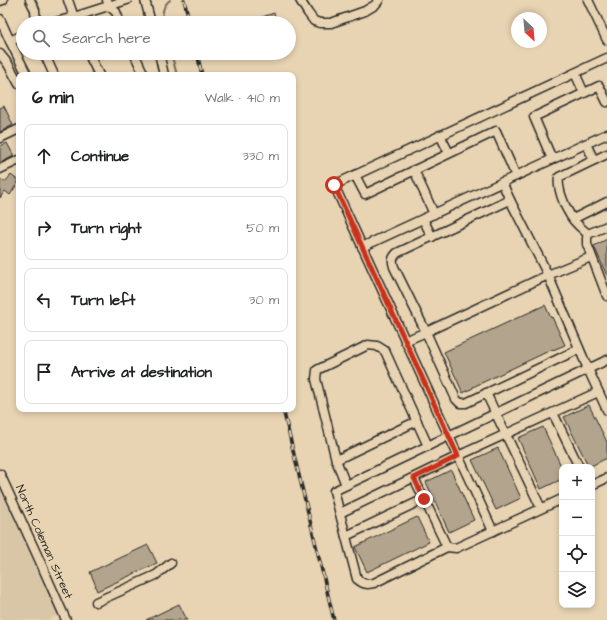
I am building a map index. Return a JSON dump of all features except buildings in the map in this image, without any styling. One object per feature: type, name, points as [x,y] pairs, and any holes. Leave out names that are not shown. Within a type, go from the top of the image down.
[{"type":"street","points":[[30,0],[35,10],[35,16]]},
{"type":"street","points":[[68,0],[74,16]]},
{"type":"street","points":[[83,16],[108,3],[127,0]]},
{"type":"street","points":[[145,0],[149,16]]},
{"type":"street","points":[[300,0],[314,21],[320,24],[331,23],[365,11],[376,5],[378,0]]},
{"type":"street","points":[[588,0],[607,40]]},
{"type":"street","points":[[108,3],[117,16]]},
{"type":"street","points":[[0,19],[16,53]]},
{"type":"street","points":[[10,41],[16,38]]},
{"type":"street","points":[[0,54],[8,64],[16,79]]},
{"type":"street","points":[[494,531],[334,185],[607,58]]},
{"type":"street","points":[[20,60],[26,72]]},
{"type":"street","points":[[47,60],[53,72]]},
{"type":"street","points":[[91,60],[97,72]]},
{"type":"street","points":[[137,60],[143,72]]},
{"type":"street","points":[[160,60],[163,72]]},
{"type":"street","points":[[575,72],[584,93]]},
{"type":"street","points":[[552,159],[534,117],[599,86],[607,102]]},
{"type":"street","points":[[0,138],[16,130]]},
{"type":"street","points":[[355,175],[365,194],[496,131],[516,176]]},
{"type":"street","points":[[362,247],[607,134]]},
{"type":"street","points":[[440,135],[449,153]]},
{"type":"street","points":[[586,144],[594,160]]},
{"type":"street","points":[[588,234],[569,214],[559,188],[558,181],[559,177],[607,154]]},
{"type":"street","points":[[0,169],[16,161]]},
{"type":"street","points":[[414,170],[434,214]]},
{"type":"street","points":[[502,182],[548,275],[579,350],[607,410]]},
{"type":"street","points":[[510,200],[397,254],[393,257],[394,267],[426,332],[456,399],[460,403],[466,403],[579,350]]},
{"type":"street","points":[[573,219],[607,202]]},
{"type":"street","points":[[423,219],[432,237]]},
{"type":"street","points":[[588,234],[607,226]]},
{"type":"street","points":[[588,234],[587,244],[607,296]]},
{"type":"street","points":[[405,341],[548,275],[591,257]]},
{"type":"street","points":[[346,486],[336,460],[316,379],[317,370],[368,345],[377,346],[385,351],[428,446]]},
{"type":"street","points":[[560,500],[456,548],[446,547],[368,585],[357,579],[334,491],[607,360]]},
{"type":"street","points":[[340,513],[458,456],[598,392]]},
{"type":"street","points":[[486,393],[541,508]]},
{"type":"street","points":[[553,413],[578,464]]},
{"type":"street","points":[[336,460],[417,421]]},
{"type":"street","name":"North Coleman Street","points":[[0,474],[38,556],[63,619]]},
{"type":"street","points":[[414,478],[446,547]]},
{"type":"street","points":[[595,484],[607,478]]},
{"type":"street","points":[[346,536],[424,499]]},
{"type":"street","points":[[96,602],[156,574],[171,563]]},
{"type":"shaded area","points":[[0,485],[58,613],[56,616],[48,620],[0,620]]},
{"type":"waterway","points":[[162,16],[163,10],[170,0]]},
{"type":"waterway","points":[[173,60],[176,72]]},
{"type":"railway","points":[[184,0],[188,16]]},
{"type":"railway","points":[[199,60],[201,72]]},
{"type":"railway","points":[[284,412],[334,620]]},
{"type":"route","points":[[334,185],[458,456],[414,478],[424,499]]}]
